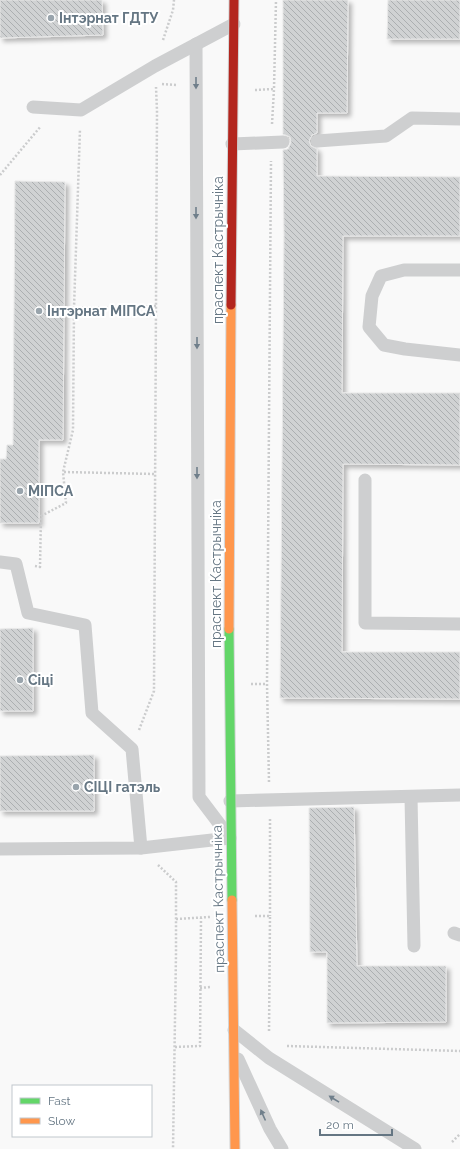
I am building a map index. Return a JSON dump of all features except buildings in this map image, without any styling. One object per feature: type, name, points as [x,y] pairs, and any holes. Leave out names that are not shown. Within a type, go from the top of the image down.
[{"type":"main road","name":"праспект Кастрычніка","points":[[234,0],[229,677],[235,1149]]},
{"type":"lane","points":[[34,107],[81,110],[155,66],[234,24]]},
{"type":"lane","points":[[196,44],[199,796],[230,838]]},
{"type":"lane","points":[[317,141],[386,136],[412,118],[460,119]]},
{"type":"lane","points":[[232,144],[277,142]]},
{"type":"lane","points":[[460,270],[404,270],[381,276],[372,296],[369,327],[384,345],[405,349],[460,355]]},
{"type":"lane","points":[[365,480],[365,623],[460,624]]},
{"type":"lane","points":[[0,562],[16,564],[28,613],[85,626],[92,713],[132,749],[141,848]]},
{"type":"lane","points":[[410,796],[414,946]]},
{"type":"lane","points":[[230,802],[410,796],[460,796]]},
{"type":"lane","points":[[0,849],[141,848],[230,838]]},
{"type":"lane","points":[[234,1030],[269,1058],[415,1149]]},
{"type":"lane","points":[[234,1050],[270,1129],[282,1149]]},
{"type":"path","points":[[132,749],[154,691],[157,111],[155,66],[173,10],[174,0]]},
{"type":"path","points":[[270,916],[270,800],[267,684],[277,142],[274,89]]},
{"type":"path","points":[[0,175],[55,109]]},
{"type":"path","points":[[16,564],[40,567],[41,516],[66,503],[63,472],[73,430],[74,308],[81,110]]},
{"type":"path","points":[[74,308],[156,306]]},
{"type":"path","points":[[63,472],[155,474]]},
{"type":"path","points":[[141,848],[176,882],[173,1149]]},
{"type":"path","points":[[175,1047],[200,1046],[201,918]]},
{"type":"path","points":[[285,1046],[460,1051]]},
{"type":"path","points":[[452,1142],[460,1134]]},
{"type":"traffic: fast","points":[[229,629],[232,900]]},
{"type":"traffic: slow","points":[[229,629],[231,305]]},
{"type":"traffic: slow","points":[[232,900],[235,1149]]},
{"type":"traffic: jam","points":[[231,305],[234,0]]},
{"type":"place","name":"Інтэрнат ГДТУ","points":[[51,18]]},
{"type":"place","name":"Інтэрнат МІПСА","points":[[39,311]]},
{"type":"place","name":"МІПСА","points":[[20,491]]},
{"type":"place","name":"Сіці","points":[[20,680]]},
{"type":"place","name":"СІЦІ гатэль","points":[[76,787]]}]
